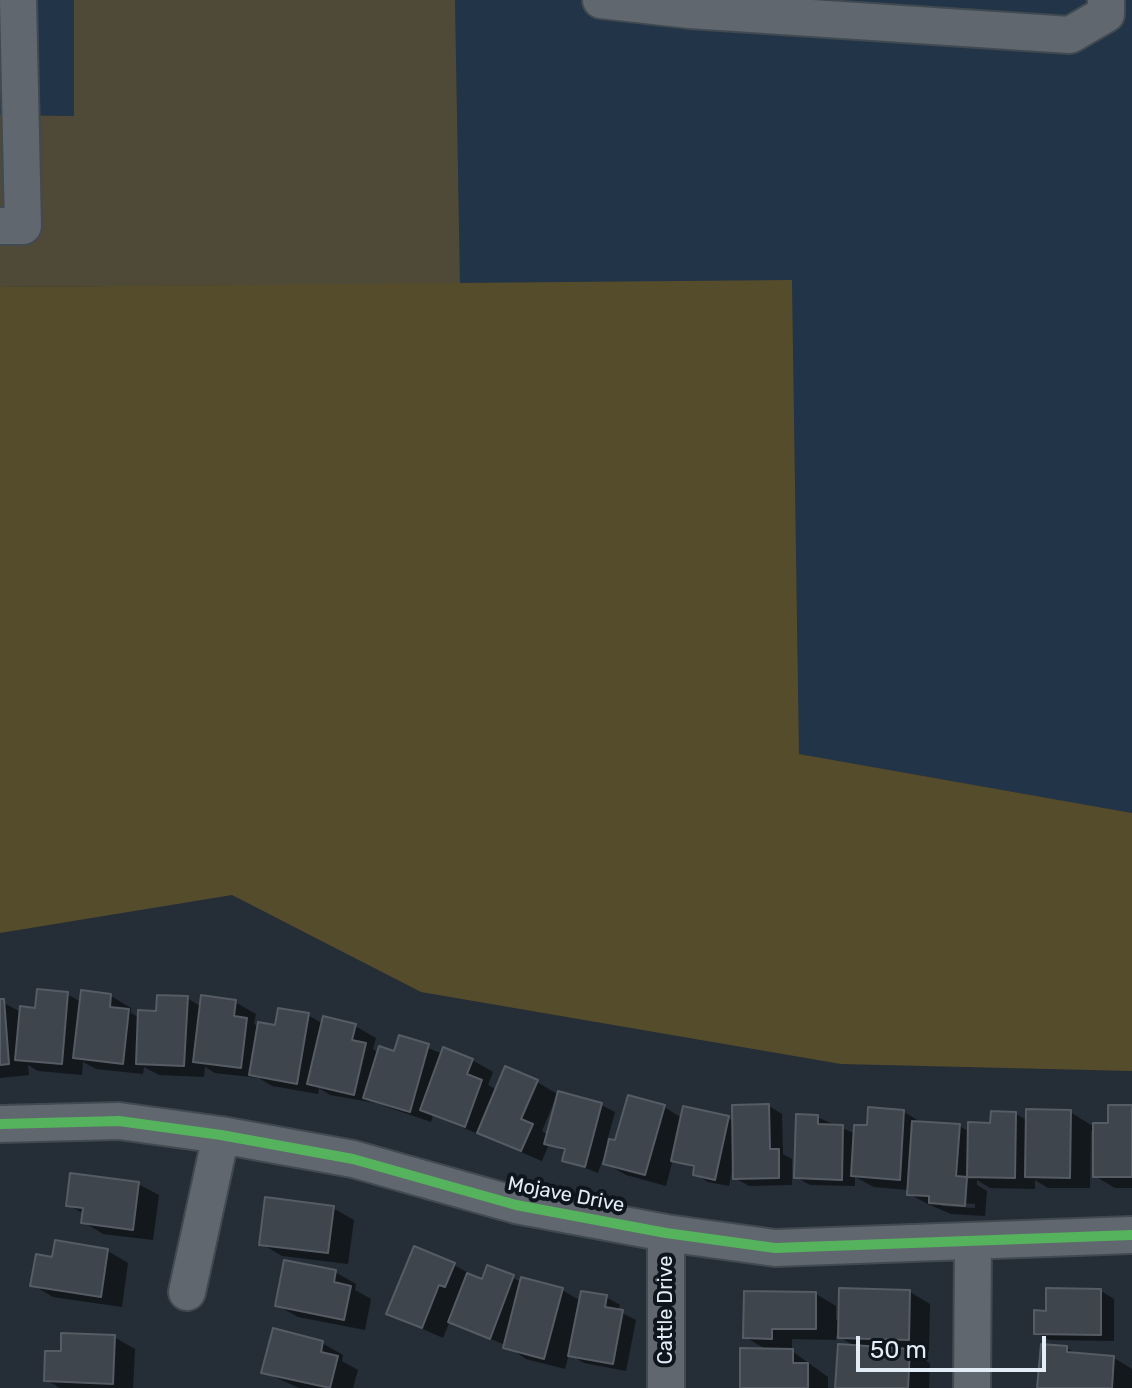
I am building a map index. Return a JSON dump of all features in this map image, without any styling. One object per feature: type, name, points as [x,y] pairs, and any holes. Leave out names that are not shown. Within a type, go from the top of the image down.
[{"type":"street","points":[[0,226],[23,226],[10,96],[18,0]]},
{"type":"street","points":[[601,0],[1070,35],[1106,14],[1106,0]]},
{"type":"street","name":"Mojave Drive","points":[[0,1124],[119,1121],[221,1135],[353,1159],[516,1205],[666,1233],[775,1248],[1132,1235]]},
{"type":"street","points":[[187,1292],[221,1135]]},
{"type":"street","name":"Cattle Drive","points":[[666,1233],[666,1388]]},
{"type":"street","points":[[972,1388],[973,1242]]},
{"type":"shaded area","points":[[0,0],[74,0],[74,116],[0,115]]},
{"type":"shaded area","points":[[74,0],[455,0],[460,284],[0,287],[0,115],[74,116]]},
{"type":"shaded area","points":[[455,0],[1132,0],[1132,813],[799,754],[792,281],[460,284]]},
{"type":"shaded area","points":[[792,280],[799,754],[1132,813],[1132,1071],[841,1064],[421,992],[232,895],[0,933],[0,287]]},
{"type":"building","points":[[37,989],[68,992],[62,1064],[15,1060],[20,1006],[35,1008]]},
{"type":"building","points":[[81,990],[111,994],[110,1007],[129,1009],[123,1064],[73,1058]]},
{"type":"building","points":[[157,995],[188,996],[184,1066],[136,1064],[138,1010],[156,1011]]},
{"type":"building","points":[[201,995],[236,1000],[234,1016],[247,1018],[241,1068],[193,1062]]},
{"type":"building","points":[[0,999],[4,999],[9,1064],[0,1065]]},
{"type":"building","points":[[278,1008],[309,1013],[297,1084],[249,1075],[258,1022],[275,1025]]},
{"type":"building","points":[[323,1016],[356,1024],[352,1040],[366,1043],[354,1095],[307,1084]]},
{"type":"building","points":[[399,1035],[429,1044],[410,1112],[363,1098],[379,1046],[394,1051]]},
{"type":"building","points":[[443,1047],[473,1059],[467,1074],[482,1080],[465,1127],[420,1110]]},
{"type":"building","points":[[505,1066],[538,1080],[521,1119],[533,1124],[521,1151],[477,1133]]},
{"type":"building","points":[[558,1091],[602,1103],[585,1167],[562,1161],[565,1149],[544,1144]]},
{"type":"building","points":[[628,1095],[665,1105],[645,1175],[603,1164],[609,1139],[615,1140]]},
{"type":"building","points":[[769,1104],[770,1149],[779,1149],[779,1178],[733,1179],[732,1105]]},
{"type":"building","points":[[1108,1105],[1132,1105],[1132,1177],[1093,1177],[1093,1123],[1108,1123]]},
{"type":"building","points":[[683,1106],[729,1116],[715,1180],[693,1175],[694,1166],[671,1161]]},
{"type":"building","points":[[868,1107],[904,1110],[900,1180],[851,1176],[854,1125],[867,1125]]},
{"type":"building","points":[[1026,1109],[1071,1110],[1070,1178],[1025,1177]]},
{"type":"building","points":[[991,1111],[1016,1112],[1015,1178],[967,1177],[968,1122],[990,1123]]},
{"type":"building","points":[[796,1114],[818,1115],[818,1124],[843,1125],[842,1180],[794,1178]]},
{"type":"building","points":[[912,1121],[960,1124],[956,1176],[967,1177],[965,1206],[929,1203],[929,1196],[907,1195]]},
{"type":"building","points":[[70,1173],[139,1182],[133,1230],[81,1223],[83,1208],[66,1206]]},
{"type":"building","points":[[265,1197],[334,1206],[328,1253],[259,1245]]},
{"type":"building","points":[[55,1240],[108,1249],[101,1297],[30,1286],[36,1254],[52,1257]]},
{"type":"building","points":[[414,1246],[455,1263],[445,1287],[439,1285],[422,1328],[386,1314]]},
{"type":"building","points":[[284,1260],[336,1270],[334,1282],[351,1286],[344,1320],[275,1306]]},
{"type":"building","points":[[487,1265],[514,1275],[490,1339],[448,1322],[467,1273],[482,1279]]},
{"type":"building","points":[[521,1277],[563,1288],[544,1359],[503,1348]]},
{"type":"building","points":[[839,1288],[910,1290],[909,1340],[838,1338]]},
{"type":"building","points":[[1046,1288],[1101,1289],[1101,1335],[1034,1334],[1034,1310],[1046,1311]]},
{"type":"building","points":[[581,1291],[607,1295],[605,1307],[623,1310],[613,1364],[568,1356]]},
{"type":"building","points":[[744,1291],[816,1292],[816,1329],[772,1329],[772,1339],[743,1338]]},
{"type":"building","points":[[273,1328],[323,1341],[321,1352],[338,1356],[330,1388],[261,1373]]},
{"type":"building","points":[[61,1333],[115,1335],[113,1384],[44,1381],[45,1351],[61,1351]]},
{"type":"building","points":[[838,1344],[910,1349],[908,1388],[835,1388]]},
{"type":"building","points":[[1041,1344],[1067,1346],[1067,1352],[1114,1356],[1112,1388],[1037,1388]]},
{"type":"building","points":[[740,1348],[793,1349],[793,1363],[808,1363],[808,1388],[740,1388]]},
{"type":"cycle path","points":[[0,1124],[119,1121],[221,1135],[353,1159],[516,1205],[666,1233],[775,1248],[1132,1235]]}]
